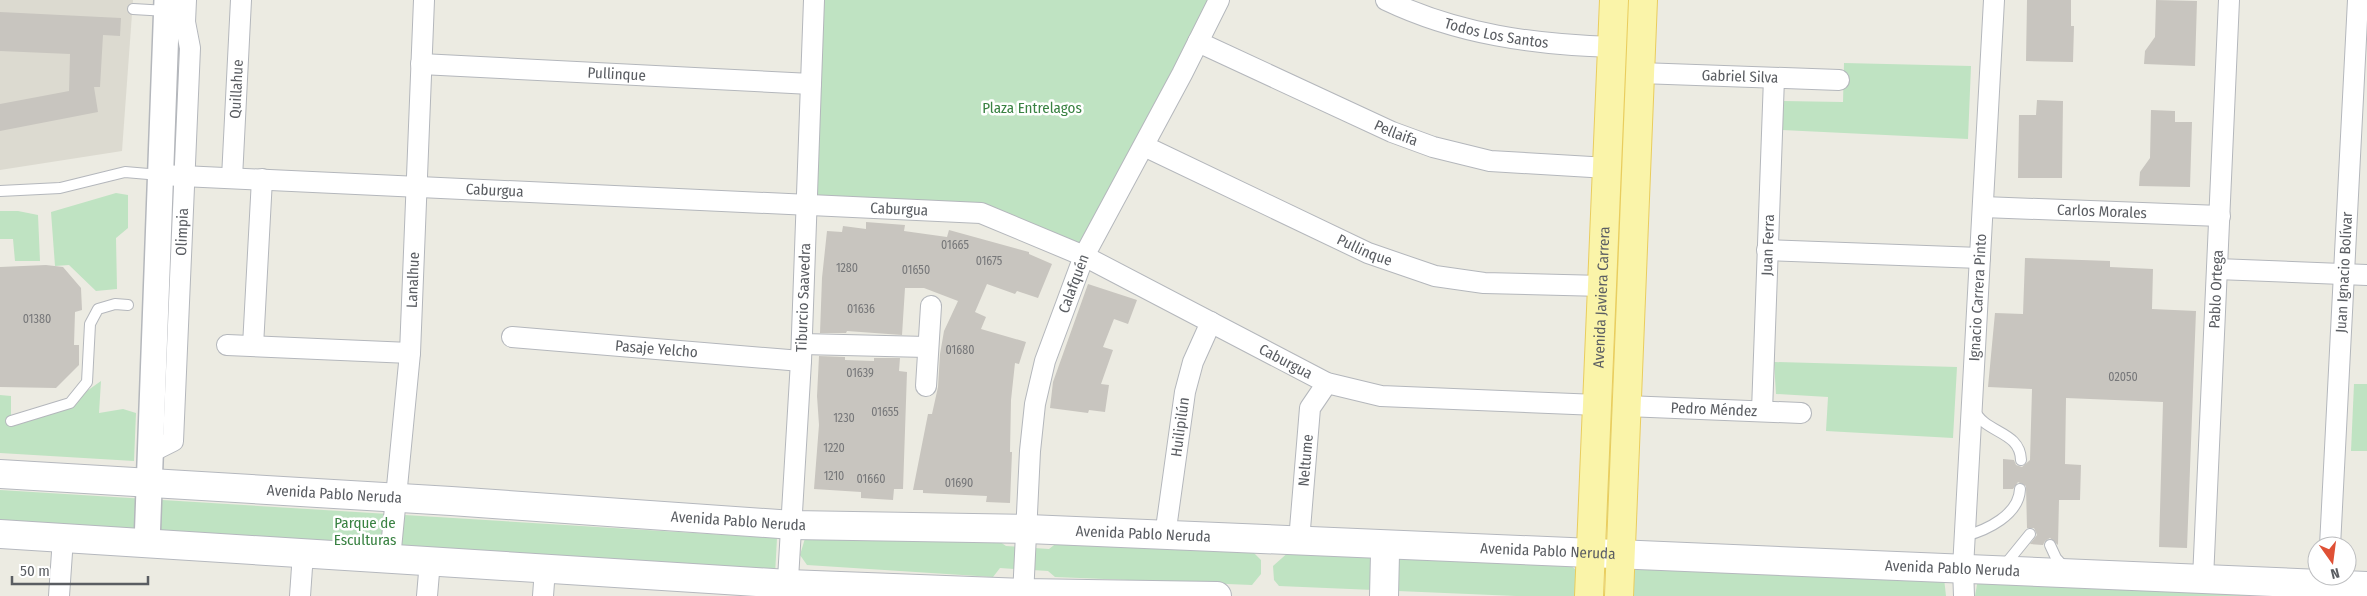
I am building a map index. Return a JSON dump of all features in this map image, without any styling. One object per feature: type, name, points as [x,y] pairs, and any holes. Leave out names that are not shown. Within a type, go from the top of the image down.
[{"type":"main road","name":"Avenida Javiera Carrera","points":[[1589,596],[1614,0]]},
{"type":"main road","name":"Avenida Javiera Carrera","points":[[1619,596],[1643,0]]},
{"type":"main road","points":[[1611,88],[1640,73]]},
{"type":"main road","points":[[1598,397],[1626,406]]},
{"type":"main road","name":"Avenida Pablo Neruda","points":[[0,474],[470,502],[793,525],[1028,529],[1620,553],[2203,579],[2288,590],[2307,585]]},
{"type":"main road","points":[[0,534],[545,569],[788,590],[1023,595],[1217,596]]},
{"type":"main road","points":[[1384,596],[1385,554],[1388,548],[1395,545]]},
{"type":"street","name":"Quillahue","points":[[232,178],[241,0]]},
{"type":"street","name":"Lanalhue","points":[[390,559],[410,353],[424,0]]},
{"type":"street","name":"Tiburcio Saavedra","points":[[788,590],[801,353],[814,0]]},
{"type":"street","name":"Calafquén","points":[[1023,595],[1028,529],[1030,451],[1035,404],[1045,361],[1084,256],[1144,146],[1219,0]]},
{"type":"street","name":"Todos Los Santos","points":[[1386,0],[1419,16],[1508,38],[1613,47]]},
{"type":"street","name":"Ignacio Carrera Pinto","points":[[1964,596],[1963,568],[1994,0]]},
{"type":"street","name":"Pablo Ortega","points":[[2203,579],[2229,0]]},
{"type":"street","name":"Juan Ignacio Bolívar","points":[[2331,536],[2358,0]]},
{"type":"street","name":"Olimpia","points":[[147,544],[151,452],[173,176],[173,4]]},
{"type":"street","name":"Pellaifa","points":[[1198,42],[1392,132],[1432,147],[1490,160],[1608,168]]},
{"type":"street","name":"Pullinque","points":[[421,64],[811,84]]},
{"type":"street","name":"Gabriel Silva","points":[[1640,73],[1840,80]]},
{"type":"street","name":"Juan Ferra","points":[[1762,411],[1774,78]]},
{"type":"street","name":"Pullinque","points":[[1144,146],[1368,252],[1435,276],[1484,283],[1603,286]]},
{"type":"street","name":"Caburgua","points":[[173,176],[981,213],[1084,256],[1328,383],[1381,396],[1598,397]]},
{"type":"street","points":[[253,346],[262,180]]},
{"type":"street","name":"Carlos Morales","points":[[1983,207],[2220,216]]},
{"type":"street","points":[[1767,250],[1980,258]]},
{"type":"street","points":[[2217,269],[2367,275]]},
{"type":"street","points":[[926,386],[931,306]]},
{"type":"street","name":"Huilipilún","points":[[1165,536],[1185,392],[1193,362],[1211,322]]},
{"type":"street","name":"Pasaje Yelcho","points":[[512,337],[801,353],[928,347]]},
{"type":"street","points":[[227,345],[410,353]]},
{"type":"street","name":"Neltume","points":[[1299,541],[1310,408],[1328,383]]},
{"type":"street","name":"Pedro Méndez","points":[[1626,406],[1801,412]]},
{"type":"street","points":[[59,596],[63,538]]},
{"type":"street","points":[[300,596],[303,553]]},
{"type":"street","points":[[427,596],[430,561]]},
{"type":"street","points":[[544,596],[545,569]]},
{"type":"lane","points":[[132,10],[173,4]]},
{"type":"lane","points":[[0,191],[60,188],[125,172],[173,176]]},
{"type":"lane","points":[[11,421],[70,403],[87,382],[90,324],[98,309],[115,304],[128,305]]},
{"type":"lane","points":[[1972,405],[1986,426],[2013,439],[2020,449],[2021,460]]},
{"type":"lane","points":[[1965,536],[1982,532],[2009,512],[2016,504],[2020,489]]},
{"type":"lane","points":[[1997,570],[2008,562],[2019,545],[2030,534]]},
{"type":"lane","points":[[2050,545],[2056,558],[2070,573]]},
{"type":"shaded area","points":[[0,0],[133,0],[122,151],[0,170]]},
{"type":"green space","name":"Plaza Entrelagos","points":[[824,0],[1208,0],[1174,70],[1080,244],[983,204],[817,196]]},
{"type":"green space","points":[[1623,0],[1633,0],[1632,66],[1622,69]]},
{"type":"green space","points":[[1844,63],[1971,66],[1968,139],[1782,130],[1783,101],[1843,102]]},
{"type":"green space","points":[[1629,132],[1619,333],[1612,305],[1618,160]]},
{"type":"green space","points":[[116,193],[128,195],[128,228],[116,238],[117,289],[96,291],[69,265],[55,266],[51,212]]},
{"type":"green space","points":[[0,211],[18,211],[38,215],[40,261],[15,261],[13,239],[0,239]]},
{"type":"green space","points":[[1774,362],[1957,367],[1953,438],[1826,431],[1828,397],[1776,394]]},
{"type":"green space","points":[[101,381],[99,413],[123,409],[136,413],[134,461],[0,453],[0,395],[11,396],[11,420],[70,403]]},
{"type":"green space","points":[[2354,384],[2367,384],[2367,451],[2351,451]]},
{"type":"green space","points":[[1605,405],[1617,413],[1612,518],[1600,518]]},
{"type":"green space","name":"Parque de Esculturas","points":[[0,490],[777,538],[775,575],[0,527]]},
{"type":"green space","points":[[806,535],[993,537],[1006,546],[1049,549],[1058,542],[1251,550],[1261,560],[1261,574],[1252,585],[1055,577],[1048,571],[1000,568],[993,577],[807,565],[800,555]]},
{"type":"green space","points":[[1291,550],[1564,562],[1574,568],[1578,574],[1579,593],[1574,596],[1516,596],[1279,586],[1274,580],[1273,566]]},
{"type":"green space","points":[[1629,562],[1944,578],[1946,596],[1628,596]]},
{"type":"green space","points":[[1978,579],[2280,596],[1975,596]]},
{"type":"building","points":[[2027,0],[2071,0],[2071,26],[2074,26],[2073,62],[2026,61]]},
{"type":"building","points":[[2156,0],[2197,1],[2195,66],[2144,64],[2145,51],[2155,37]]},
{"type":"building","points":[[0,12],[121,18],[120,36],[103,35],[100,87],[94,87],[98,112],[0,131],[0,104],[69,91],[70,54],[0,51]]},
{"type":"building","points":[[2037,100],[2063,101],[2062,178],[2018,178],[2019,115],[2036,115]]},
{"type":"building","points":[[2151,110],[2175,111],[2175,122],[2192,122],[2190,187],[2139,186],[2140,172],[2150,158]]},
{"type":"building","points":[[866,222],[905,225],[904,231],[947,237],[949,230],[1029,252],[1029,254],[1052,264],[1038,298],[1017,291],[1015,294],[987,284],[975,312],[986,317],[981,329],[1026,342],[1019,364],[1015,363],[1011,400],[1010,452],[1012,452],[1010,503],[986,502],[987,496],[923,493],[923,490],[913,490],[928,414],[932,414],[938,387],[940,354],[944,331],[958,301],[924,288],[905,288],[902,335],[847,331],[846,333],[820,333],[822,278],[827,231],[842,232],[843,226],[866,229]]},
{"type":"building","points":[[2025,258],[2110,261],[2110,267],[2153,269],[2152,309],[2196,311],[2187,548],[2159,547],[2163,402],[2066,398],[2065,464],[2081,465],[2080,500],[2059,500],[2058,545],[2050,538],[2043,545],[2030,544],[2037,535],[2034,528],[2027,528],[2026,486],[2018,482],[2013,489],[2003,489],[2003,459],[2014,460],[2016,465],[2022,467],[2030,460],[2032,389],[1988,387],[1995,313],[2023,314]]},
{"type":"building","points":[[46,265],[63,267],[81,288],[82,310],[75,312],[74,345],[79,345],[79,365],[56,388],[0,387],[0,267]]},
{"type":"building","points":[[1088,284],[1137,300],[1128,324],[1114,319],[1103,347],[1113,350],[1101,384],[1109,385],[1105,412],[1089,410],[1088,413],[1050,408],[1053,382]]},
{"type":"building","points":[[819,356],[845,357],[845,360],[874,361],[874,358],[900,358],[899,371],[907,372],[903,489],[894,489],[893,500],[861,498],[861,492],[814,489],[819,425],[817,396]]}]
